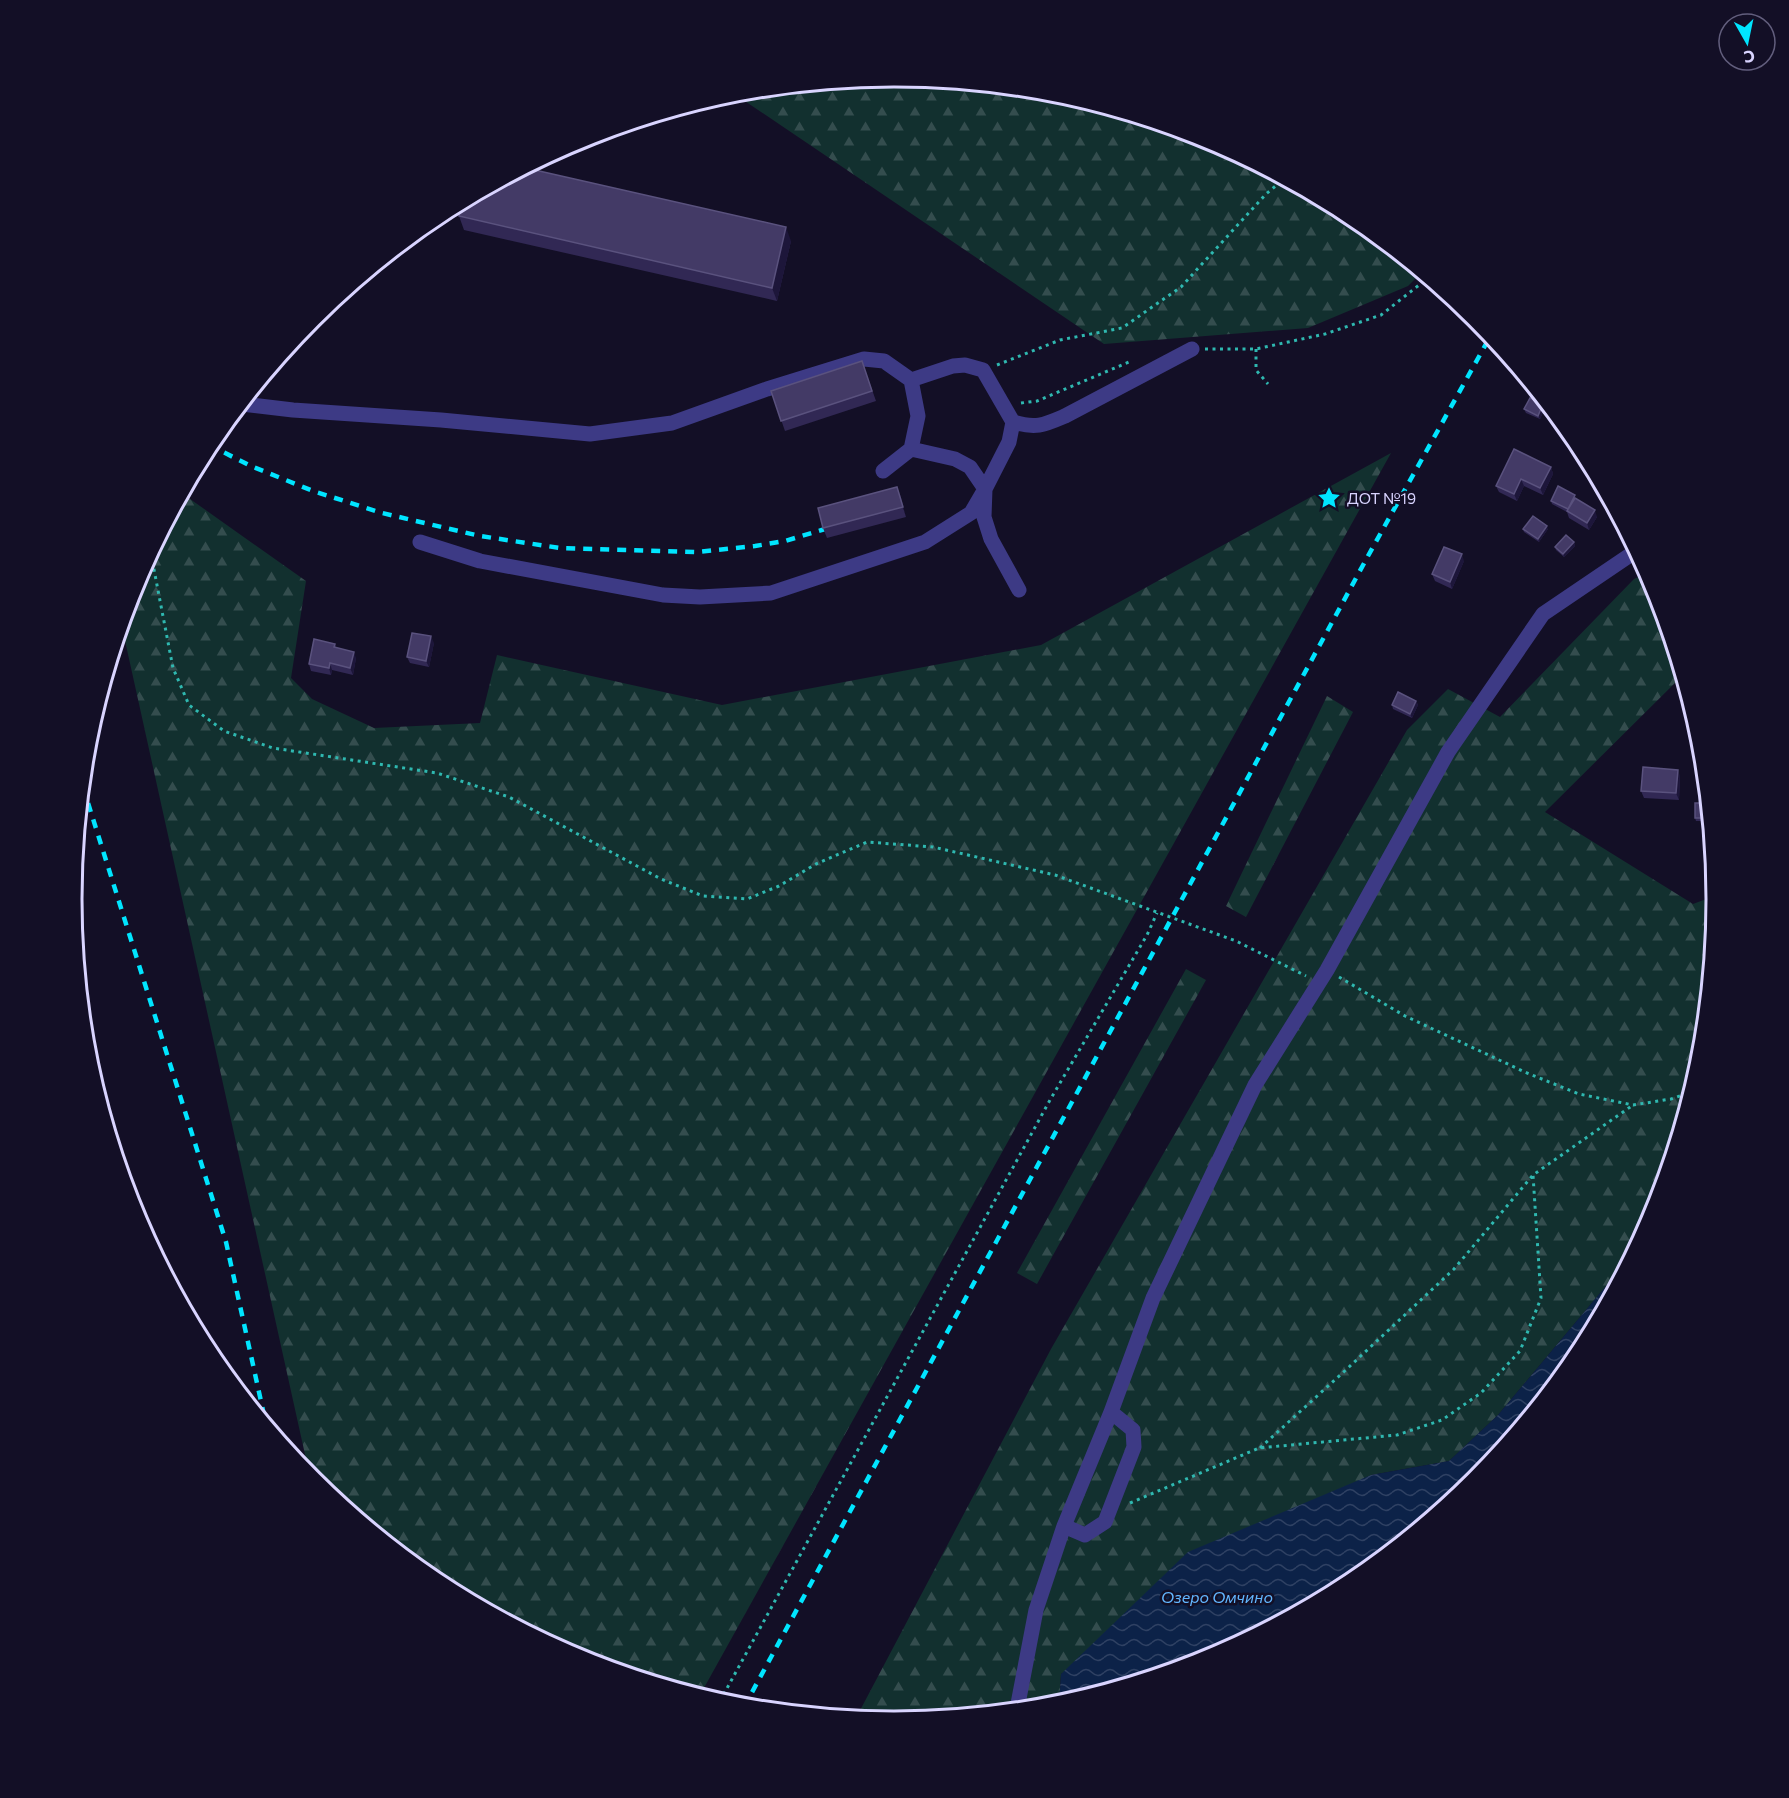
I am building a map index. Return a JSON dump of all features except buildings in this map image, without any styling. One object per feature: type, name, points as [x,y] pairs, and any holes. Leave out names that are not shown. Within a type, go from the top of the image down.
[{"type":"street","points":[[1013,422],[1027,426],[1044,425],[1192,349]]},
{"type":"street","points":[[250,405],[293,411],[441,420],[590,434],[672,423],[864,358],[884,361],[911,380],[918,416],[910,449],[883,471]]},
{"type":"street","points":[[420,542],[480,561],[663,595],[700,597],[771,593],[926,542],[971,513],[1009,442],[1013,422],[983,370],[965,365],[953,366],[911,380]]},
{"type":"street","points":[[910,449],[955,459],[970,467],[984,489],[984,516],[991,539],[1019,590]]},
{"type":"street","points":[[1019,1701],[1036,1610],[1064,1526],[1111,1412],[1153,1298],[1255,1085],[1323,976],[1448,752],[1543,614],[1630,554]]},
{"type":"street","points":[[1064,1526],[1085,1535],[1105,1522],[1134,1447],[1133,1430],[1111,1412]]},
{"type":"path","points":[[983,370],[1060,340],[1122,328],[1181,286],[1266,194],[1278,184]]},
{"type":"path","points":[[1192,349],[1256,349],[1324,334],[1381,315],[1422,283]]},
{"type":"path","points":[[1256,349],[1256,370],[1268,384]]},
{"type":"path","points":[[999,398],[1022,403],[1038,401],[1139,358]]},
{"type":"path","points":[[154,567],[173,668],[189,705],[224,731],[273,748],[437,773],[509,797],[661,879],[703,896],[747,899],[779,886],[816,864],[867,842],[933,847],[1055,875],[1236,941],[1323,976],[1527,1073],[1579,1094],[1633,1105],[1682,1095]]},
{"type":"path","points":[[725,1692],[1050,1100],[1147,935],[1157,913]]},
{"type":"path","points":[[1259,1448],[1454,1269],[1533,1175],[1633,1105]]},
{"type":"path","points":[[1108,1513],[1259,1448],[1397,1435],[1442,1420],[1481,1393],[1520,1351],[1541,1298],[1533,1175]]},
{"type":"green space","points":[[894,87],[948,89],[1000,94],[1105,115],[1156,130],[1254,171],[1346,224],[1416,278],[1408,286],[1308,328],[1104,344],[745,101],[841,89]]},
{"type":"green space","points":[[1391,453],[704,1688],[633,1668],[584,1649],[488,1602],[443,1574],[400,1543],[359,1509],[306,1457],[125,641],[144,588],[188,498],[306,581],[291,678],[312,699],[374,728],[480,723],[497,655],[722,705],[1041,645]]},
{"type":"green space","points":[[1640,576],[1645,588],[1677,681],[1545,812],[1693,904],[1706,899],[1705,952],[1700,1005],[1679,1109],[1645,1210],[1612,1279],[1498,1415],[1449,1461],[1371,1475],[1061,1674],[1060,1693],[1000,1704],[948,1709],[860,1710],[1051,1349],[1407,730],[1448,689],[1500,717],[1634,579]]},
{"type":"green space","points":[[1327,696],[1353,712],[1246,917],[1226,906]]},
{"type":"green space","points":[[1186,969],[1206,980],[1037,1284],[1017,1273]]},
{"type":"water","name":"Озеро Омчино","points":[[1612,1279],[1570,1350],[1505,1434],[1469,1473],[1389,1543],[1346,1574],[1254,1627],[1156,1668],[1060,1693],[1061,1674],[1188,1552],[1371,1475],[1449,1461],[1498,1415]]},
{"type":"railway","points":[[749,1697],[1368,556],[1486,344]]},
{"type":"railway","points":[[218,450],[251,466],[313,491],[382,513],[480,536],[560,548],[697,552],[785,541],[825,529]]},
{"type":"railway","points":[[88,803],[226,1242],[262,1408]]},
{"type":"place","name":"ДОТ №19","points":[[1329,498]]}]
